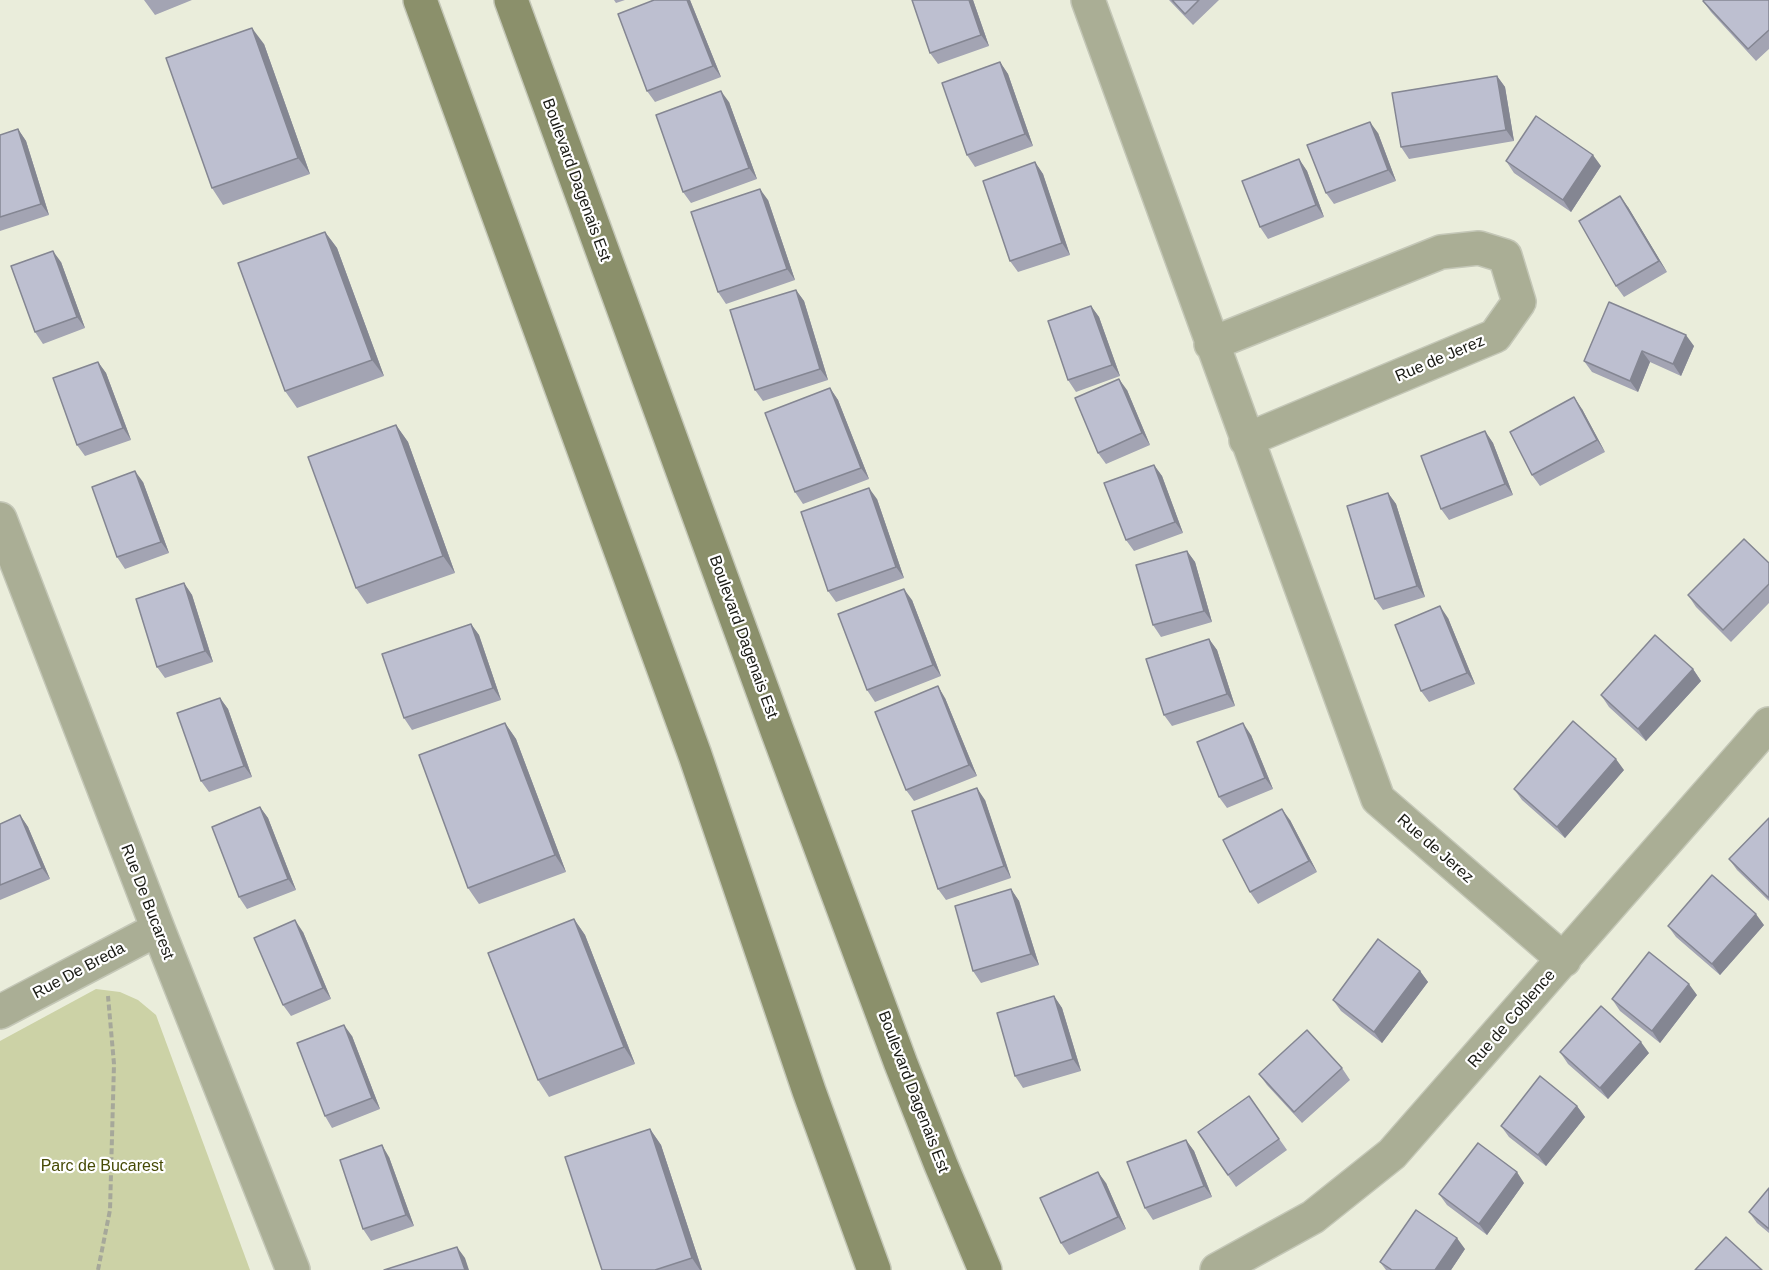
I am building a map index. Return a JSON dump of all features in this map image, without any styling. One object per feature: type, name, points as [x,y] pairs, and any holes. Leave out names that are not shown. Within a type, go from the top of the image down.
[{"type":"main road","points":[[420,0],[695,755],[808,1090],[874,1270]]},
{"type":"main road","name":"Boulevard Dagenais Est","points":[[511,0],[761,689],[890,1035],[940,1165],[985,1270]]},
{"type":"street","name":"Rue de Jerez","points":[[1088,0],[1378,799],[1564,960]]},
{"type":"street","name":"Rue de Jerez","points":[[1211,344],[1441,252],[1479,248],[1505,255],[1519,302],[1495,336],[1246,440]]},
{"type":"street","name":"Rue De Bucarest","points":[[2,528],[293,1270]]},
{"type":"street","name":"Rue de Coblence","points":[[1216,1270],[1313,1216],[1392,1154],[1769,724]]},
{"type":"street","name":"Rue De Breda","points":[[0,1012],[158,929]]},
{"type":"path","points":[[98,1270],[110,1210],[114,1064],[104,957]]},
{"type":"green space","name":"Parc de Bucarest","points":[[96,989],[120,992],[138,1000],[156,1015],[250,1270],[0,1270],[0,1041]]},
{"type":"building","points":[[654,0],[687,0],[713,66],[647,91],[618,14]]},
{"type":"building","points":[[912,0],[969,0],[981,35],[930,53]]},
{"type":"building","points":[[1172,0],[1199,0],[1185,14]]},
{"type":"building","points":[[1704,0],[1769,0],[1769,30],[1748,49]]},
{"type":"building","points":[[252,28],[298,158],[212,188],[166,58]]},
{"type":"building","points":[[1000,62],[1025,134],[967,155],[942,83]]},
{"type":"building","points":[[1497,76],[1506,130],[1401,147],[1392,93]]},
{"type":"building","points":[[721,91],[749,168],[683,192],[656,115]]},
{"type":"building","points":[[1536,116],[1593,155],[1563,200],[1506,161]]},
{"type":"building","points":[[1370,122],[1388,170],[1326,193],[1307,145]]},
{"type":"building","points":[[18,129],[41,204],[0,217],[0,135]]},
{"type":"building","points":[[1299,159],[1316,205],[1260,227],[1242,181]]},
{"type":"building","points":[[1035,162],[1062,243],[1010,261],[983,181]]},
{"type":"building","points":[[760,189],[787,269],[718,292],[691,212]]},
{"type":"building","points":[[1620,196],[1659,261],[1616,286],[1579,221]]},
{"type":"building","points":[[325,232],[372,360],[285,391],[238,263]]},
{"type":"building","points":[[53,251],[77,317],[35,332],[11,266]]},
{"type":"building","points":[[796,290],[820,369],[755,390],[730,310]]},
{"type":"building","points":[[1609,302],[1686,335],[1673,364],[1642,351],[1630,381],[1584,361]]},
{"type":"building","points":[[1091,306],[1112,365],[1068,380],[1048,321]]},
{"type":"building","points":[[98,362],[123,428],[77,445],[53,378]]},
{"type":"building","points":[[1119,379],[1142,433],[1098,453],[1075,398]]},
{"type":"building","points":[[830,388],[861,468],[795,492],[765,413]]},
{"type":"building","points":[[1574,397],[1597,440],[1532,475],[1510,432]]},
{"type":"building","points":[[396,425],[443,556],[356,588],[308,457]]},
{"type":"building","points":[[1485,431],[1505,484],[1441,509],[1421,456]]},
{"type":"building","points":[[1154,465],[1175,522],[1126,540],[1104,483]]},
{"type":"building","points":[[135,471],[161,542],[117,557],[92,487]]},
{"type":"building","points":[[869,488],[896,567],[828,591],[801,512]]},
{"type":"building","points":[[1388,493],[1417,586],[1375,599],[1347,506]]},
{"type":"building","points":[[1744,539],[1769,563],[1769,584],[1723,630],[1688,595]]},
{"type":"building","points":[[1187,551],[1204,611],[1153,625],[1136,565]]},
{"type":"building","points":[[184,583],[205,651],[157,667],[136,599]]},
{"type":"building","points":[[904,589],[933,665],[867,690],[838,614]]},
{"type":"building","points":[[1440,606],[1467,673],[1421,691],[1395,625]]},
{"type":"building","points":[[471,624],[493,688],[404,718],[382,654]]},
{"type":"building","points":[[1655,635],[1693,669],[1638,729],[1601,695]]},
{"type":"building","points":[[1209,639],[1227,694],[1164,715],[1146,659]]},
{"type":"building","points":[[938,686],[969,765],[906,790],[875,712]]},
{"type":"building","points":[[220,698],[244,766],[201,781],[177,713]]},
{"type":"building","points":[[1573,721],[1616,759],[1557,827],[1514,789]]},
{"type":"building","points":[[505,723],[555,855],[468,888],[419,755]]},
{"type":"building","points":[[1243,723],[1265,778],[1219,797],[1197,742]]},
{"type":"building","points":[[977,788],[1004,866],[938,889],[912,811]]},
{"type":"building","points":[[260,807],[288,879],[239,897],[212,827]]},
{"type":"building","points":[[1282,809],[1309,861],[1250,892],[1223,840]]},
{"type":"building","points":[[20,815],[42,868],[0,885],[0,824]]},
{"type":"building","points":[[1769,818],[1769,898],[1729,859]]},
{"type":"building","points":[[1712,875],[1756,914],[1712,964],[1668,926]]},
{"type":"building","points":[[1011,889],[1031,954],[973,971],[955,906]]},
{"type":"building","points":[[574,919],[624,1047],[538,1080],[488,953]]},
{"type":"building","points":[[295,920],[323,988],[283,1005],[254,938]]},
{"type":"building","points":[[1378,939],[1420,971],[1374,1032],[1333,1000]]},
{"type":"building","points":[[1649,952],[1689,984],[1652,1031],[1612,999]]},
{"type":"building","points":[[1054,996],[1073,1059],[1015,1076],[997,1013]]},
{"type":"building","points":[[1601,1006],[1641,1042],[1600,1088],[1560,1052]]},
{"type":"building","points":[[344,1025],[372,1098],[325,1116],[297,1043]]},
{"type":"building","points":[[1307,1030],[1342,1068],[1294,1112],[1259,1074]]},
{"type":"building","points":[[1540,1076],[1577,1106],[1538,1155],[1501,1126]]},
{"type":"building","points":[[1249,1096],[1279,1139],[1228,1175],[1198,1132]]},
{"type":"building","points":[[650,1129],[692,1258],[655,1270],[602,1270],[565,1157]]},
{"type":"building","points":[[1186,1140],[1204,1186],[1145,1208],[1127,1162]]},
{"type":"building","points":[[1478,1143],[1517,1172],[1479,1224],[1439,1194]]},
{"type":"building","points":[[382,1145],[406,1215],[363,1229],[340,1160]]},
{"type":"building","points":[[1098,1172],[1118,1217],[1061,1243],[1040,1198]]},
{"type":"building","points":[[1769,1188],[1769,1229],[1749,1212]]},
{"type":"building","points":[[1416,1210],[1457,1238],[1435,1270],[1392,1270],[1380,1262]]},
{"type":"building","points":[[1726,1237],[1762,1270],[1695,1270]]},
{"type":"building","points":[[457,1247],[465,1270],[384,1270]]}]
